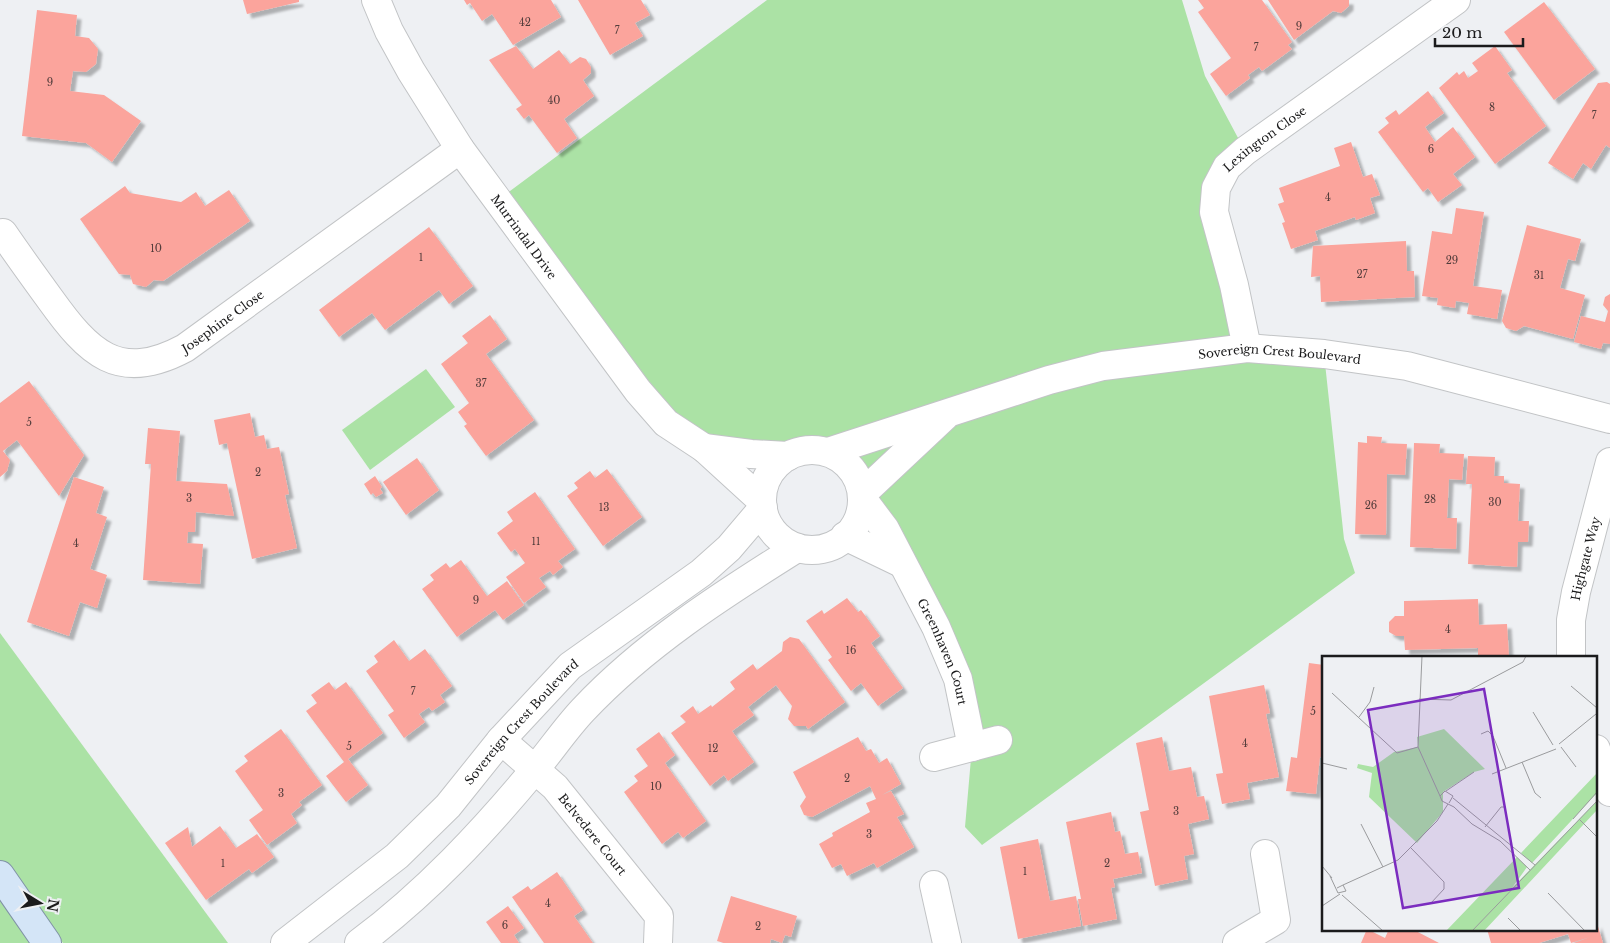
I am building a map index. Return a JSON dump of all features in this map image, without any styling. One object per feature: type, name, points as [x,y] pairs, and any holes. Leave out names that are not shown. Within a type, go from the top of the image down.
[{"type":"main road","points":[[3,880],[47,943]]},
{"type":"main road","points":[[3,880],[63,943]]},
{"type":"street","name":"Murrindal Drive","points":[[376,0],[389,31],[410,71],[460,149],[638,391],[666,422],[704,448],[762,504]]},
{"type":"street","name":"Lexington Close","points":[[1247,348],[1234,285],[1214,212],[1216,188],[1227,167],[1245,151],[1456,0]]},
{"type":"street","name":"Josephine Close","points":[[3,233],[67,322],[91,348],[118,362],[137,364],[152,362],[185,348],[460,149]]},
{"type":"street","name":"Sovereign Crest Boulevard","points":[[828,452],[1049,380],[1103,366],[1247,348],[1324,354],[1407,366],[1610,419]]},
{"type":"street","name":"Sovereign Crest Boulevard","points":[[864,497],[950,412]]},
{"type":"street","name":"Murrindal Drive","points":[[704,448],[751,454],[788,456]]},
{"type":"street","points":[[810,450],[828,452],[846,462],[856,475],[864,497],[855,524],[845,536],[832,546],[815,551],[797,548],[780,539],[767,523],[762,504],[766,482],[776,466],[788,456],[810,450]]},
{"type":"street","name":"Highgate Way","points":[[1571,656],[1571,620],[1576,592],[1610,462]]},
{"type":"street","name":"Greenhaven Court","points":[[864,497],[885,529],[901,563],[926,605],[958,679],[972,747]]},
{"type":"street","name":"Sovereign Crest Boulevard","points":[[285,943],[397,856],[448,806],[501,740],[570,666],[701,573],[729,548],[762,504]]},
{"type":"street","points":[[845,536],[901,563]]},
{"type":"street","points":[[359,943],[389,921],[434,881],[536,768],[583,710],[622,673],[733,587],[797,548]]},
{"type":"street","name":"Belvedere Court","points":[[501,740],[536,768],[554,787],[658,916],[658,943]]},
{"type":"street","points":[[934,757],[998,740]]},
{"type":"street","points":[[1598,755],[1610,792]]},
{"type":"street","points":[[1237,943],[1276,920],[1265,854]]},
{"type":"street","points":[[934,886],[947,943]]},
{"type":"green space","points":[[767,0],[1182,0],[1205,76],[1245,151],[1216,188],[1247,348],[1324,354],[1344,539],[1355,573],[982,845],[965,827],[972,747],[962,697],[864,501],[856,475],[846,462],[828,452],[810,449],[788,456],[689,440],[498,200]]},
{"type":"green space","points":[[426,369],[455,407],[370,470],[342,430]]},
{"type":"green space","points":[[0,633],[228,943],[63,943],[0,875]]},
{"type":"green space","points":[[0,886],[41,943],[0,943]]},
{"type":"building","points":[[243,0],[299,0],[299,2],[247,14]]},
{"type":"building","points":[[464,0],[551,0],[561,17],[513,45],[492,14],[482,21],[470,3],[467,5]]},
{"type":"building","points":[[578,0],[641,0],[650,15],[635,23],[643,36],[610,55]]},
{"type":"building","points":[[1198,0],[1262,0],[1292,42],[1288,45],[1292,49],[1262,71],[1259,67],[1248,75],[1250,78],[1226,96],[1210,74],[1231,58],[1198,12],[1204,8]]},
{"type":"building","points":[[1268,0],[1349,0],[1349,6],[1341,13],[1333,11],[1294,40]]},
{"type":"building","points":[[1544,2],[1595,69],[1554,100],[1504,32]]},
{"type":"building","points":[[37,10],[77,15],[75,36],[89,38],[98,49],[96,64],[86,72],[73,71],[70,91],[104,95],[141,121],[112,162],[86,143],[22,136]]},
{"type":"building","points":[[516,46],[533,69],[559,50],[570,64],[580,57],[586,59],[591,67],[591,73],[583,80],[594,96],[564,119],[577,138],[557,153],[529,115],[524,119],[516,109],[522,105],[489,60]]},
{"type":"building","points":[[1495,46],[1512,70],[1507,73],[1546,126],[1495,164],[1439,88],[1457,72],[1459,75],[1464,71],[1468,78],[1478,71],[1472,63]]},
{"type":"building","points":[[1607,82],[1610,84],[1610,148],[1606,145],[1591,169],[1583,163],[1573,179],[1548,163],[1598,83]]},
{"type":"building","points":[[1428,91],[1444,113],[1425,127],[1435,142],[1453,127],[1475,157],[1453,174],[1462,185],[1438,202],[1428,188],[1423,192],[1378,132],[1389,123],[1385,118],[1396,110],[1399,115]]},
{"type":"building","points":[[1351,142],[1363,177],[1372,174],[1380,195],[1370,198],[1375,213],[1356,220],[1355,217],[1315,231],[1318,240],[1291,249],[1282,223],[1285,222],[1278,204],[1284,202],[1279,188],[1340,166],[1334,148]]},
{"type":"building","points":[[125,186],[130,193],[181,202],[196,192],[205,206],[229,190],[250,221],[163,281],[154,280],[146,287],[133,284],[130,275],[119,274],[80,219]]},
{"type":"building","points":[[1456,208],[1484,212],[1473,286],[1502,290],[1497,319],[1467,314],[1469,303],[1456,301],[1455,308],[1437,305],[1438,298],[1422,296],[1432,231],[1452,234]]},
{"type":"building","points":[[1527,225],[1581,239],[1575,261],[1568,259],[1560,288],[1585,295],[1573,339],[1524,326],[1516,331],[1506,328],[1502,321]]},
{"type":"building","points":[[429,227],[473,286],[449,304],[439,290],[385,330],[372,313],[339,337],[319,310]]},
{"type":"building","points":[[1406,241],[1407,271],[1414,271],[1415,297],[1321,302],[1320,276],[1311,277],[1313,246]]},
{"type":"building","points":[[1610,294],[1610,344],[1603,343],[1601,349],[1574,342],[1581,316],[1605,322],[1608,311],[1603,305],[1605,297]]},
{"type":"building","points":[[490,315],[507,339],[486,354],[534,420],[486,456],[464,426],[467,424],[458,412],[469,403],[441,364],[468,343],[462,336]]},
{"type":"building","points":[[29,381],[84,455],[59,496],[17,440],[3,451],[10,460],[7,471],[0,477],[0,403]]},
{"type":"building","points":[[250,413],[255,437],[264,435],[267,449],[279,447],[289,494],[285,495],[297,548],[252,559],[227,443],[219,445],[214,420]]},
{"type":"building","points":[[148,428],[180,431],[176,481],[227,484],[234,516],[196,512],[195,532],[188,532],[187,543],[203,544],[200,584],[143,580],[151,464],[145,464]]},
{"type":"building","points":[[1367,436],[1382,437],[1381,443],[1407,444],[1405,475],[1387,474],[1386,535],[1355,534],[1358,442],[1367,443]]},
{"type":"building","points":[[1414,443],[1440,444],[1439,453],[1464,454],[1462,480],[1449,479],[1447,518],[1457,518],[1456,549],[1410,547]]},
{"type":"building","points":[[1468,456],[1495,457],[1494,476],[1504,476],[1504,483],[1520,484],[1518,521],[1529,521],[1528,542],[1518,542],[1517,567],[1468,564],[1472,484],[1466,484]]},
{"type":"building","points":[[417,458],[439,490],[406,515],[383,482]]},
{"type":"building","points":[[607,469],[642,517],[603,546],[567,496],[578,488],[574,483],[590,471],[595,478]]},
{"type":"building","points":[[375,476],[382,487],[380,489],[383,493],[376,497],[373,493],[371,495],[364,484]]},
{"type":"building","points":[[74,477],[104,487],[96,513],[107,517],[90,569],[107,575],[97,608],[80,602],[69,636],[27,622]]},
{"type":"building","points":[[535,492],[575,549],[558,561],[563,567],[553,575],[550,571],[539,578],[546,587],[524,603],[506,577],[525,563],[515,549],[511,552],[497,533],[513,521],[507,512]]},
{"type":"building","points":[[461,560],[487,596],[507,581],[524,605],[503,620],[495,610],[457,637],[422,589],[434,580],[430,575],[446,563],[450,568]]},
{"type":"building","points":[[847,598],[858,612],[861,610],[880,636],[871,643],[903,688],[878,706],[861,683],[851,691],[828,660],[832,657],[806,621],[822,610],[824,614]]},
{"type":"building","points":[[1478,599],[1479,625],[1507,624],[1509,656],[1478,656],[1478,648],[1405,650],[1404,636],[1396,636],[1389,632],[1389,622],[1395,616],[1404,616],[1404,601]]},
{"type":"building","points":[[790,637],[799,639],[845,702],[808,729],[806,726],[794,726],[788,719],[792,706],[776,685],[748,707],[754,715],[732,731],[754,762],[728,781],[724,775],[710,786],[671,733],[686,722],[680,716],[693,706],[698,714],[711,705],[712,707],[735,689],[730,682],[753,664],[757,670],[782,651],[783,642]]},
{"type":"building","points":[[394,640],[409,661],[425,649],[452,686],[440,695],[445,702],[432,711],[429,707],[419,714],[425,722],[404,738],[388,715],[394,711],[366,671],[378,662],[374,656]]},
{"type":"building","points":[[1309,663],[1322,665],[1322,758],[1320,757],[1316,794],[1286,791],[1291,757],[1297,758]]},
{"type":"building","points":[[329,682],[335,690],[346,682],[383,733],[348,759],[368,785],[346,802],[326,776],[344,762],[306,711],[317,703],[311,695]]},
{"type":"building","points":[[1264,685],[1270,713],[1266,714],[1279,777],[1247,783],[1250,799],[1222,804],[1216,774],[1223,773],[1209,696]]},
{"type":"building","points":[[281,729],[322,785],[299,802],[302,805],[291,814],[297,823],[267,845],[249,820],[263,810],[235,771],[248,761],[244,756]]},
{"type":"building","points":[[659,732],[675,755],[665,763],[706,821],[683,838],[678,832],[662,844],[624,792],[638,781],[634,776],[648,766],[636,749]]},
{"type":"building","points":[[858,737],[866,751],[871,749],[879,763],[887,758],[901,784],[882,795],[891,791],[904,814],[897,817],[914,847],[877,868],[874,863],[847,876],[841,864],[832,868],[819,844],[833,836],[832,833],[870,812],[866,803],[876,799],[870,786],[812,817],[804,815],[800,806],[806,797],[793,772]]},
{"type":"building","points":[[1162,737],[1169,771],[1191,767],[1197,797],[1204,796],[1209,819],[1188,824],[1194,854],[1184,856],[1188,879],[1155,886],[1140,812],[1149,810],[1136,743]]},
{"type":"building","points":[[1111,812],[1115,832],[1120,831],[1125,854],[1138,852],[1142,873],[1113,879],[1115,887],[1111,888],[1117,919],[1083,926],[1078,899],[1081,899],[1066,822]]},
{"type":"building","points":[[220,826],[236,848],[257,834],[274,857],[252,873],[249,869],[206,900],[165,843],[188,827],[192,847]]},
{"type":"building","points":[[1038,839],[1050,901],[1076,896],[1081,926],[1018,939],[1000,847]]},
{"type":"building","points":[[557,872],[583,910],[574,916],[593,943],[544,943],[512,897],[528,886],[531,890]]},
{"type":"building","points":[[731,896],[797,916],[791,937],[785,935],[782,943],[771,939],[770,943],[724,943],[717,941]]},
{"type":"building","points":[[508,906],[524,928],[514,935],[519,943],[501,943],[486,922]]},
{"type":"building","points":[[1598,926],[1603,943],[1574,943],[1590,937],[1571,943],[1568,934],[1539,943],[1491,943],[1487,930],[1598,930]]},
{"type":"building","points":[[1367,930],[1385,938],[1389,930],[1414,930],[1439,943],[1361,943]]}]
